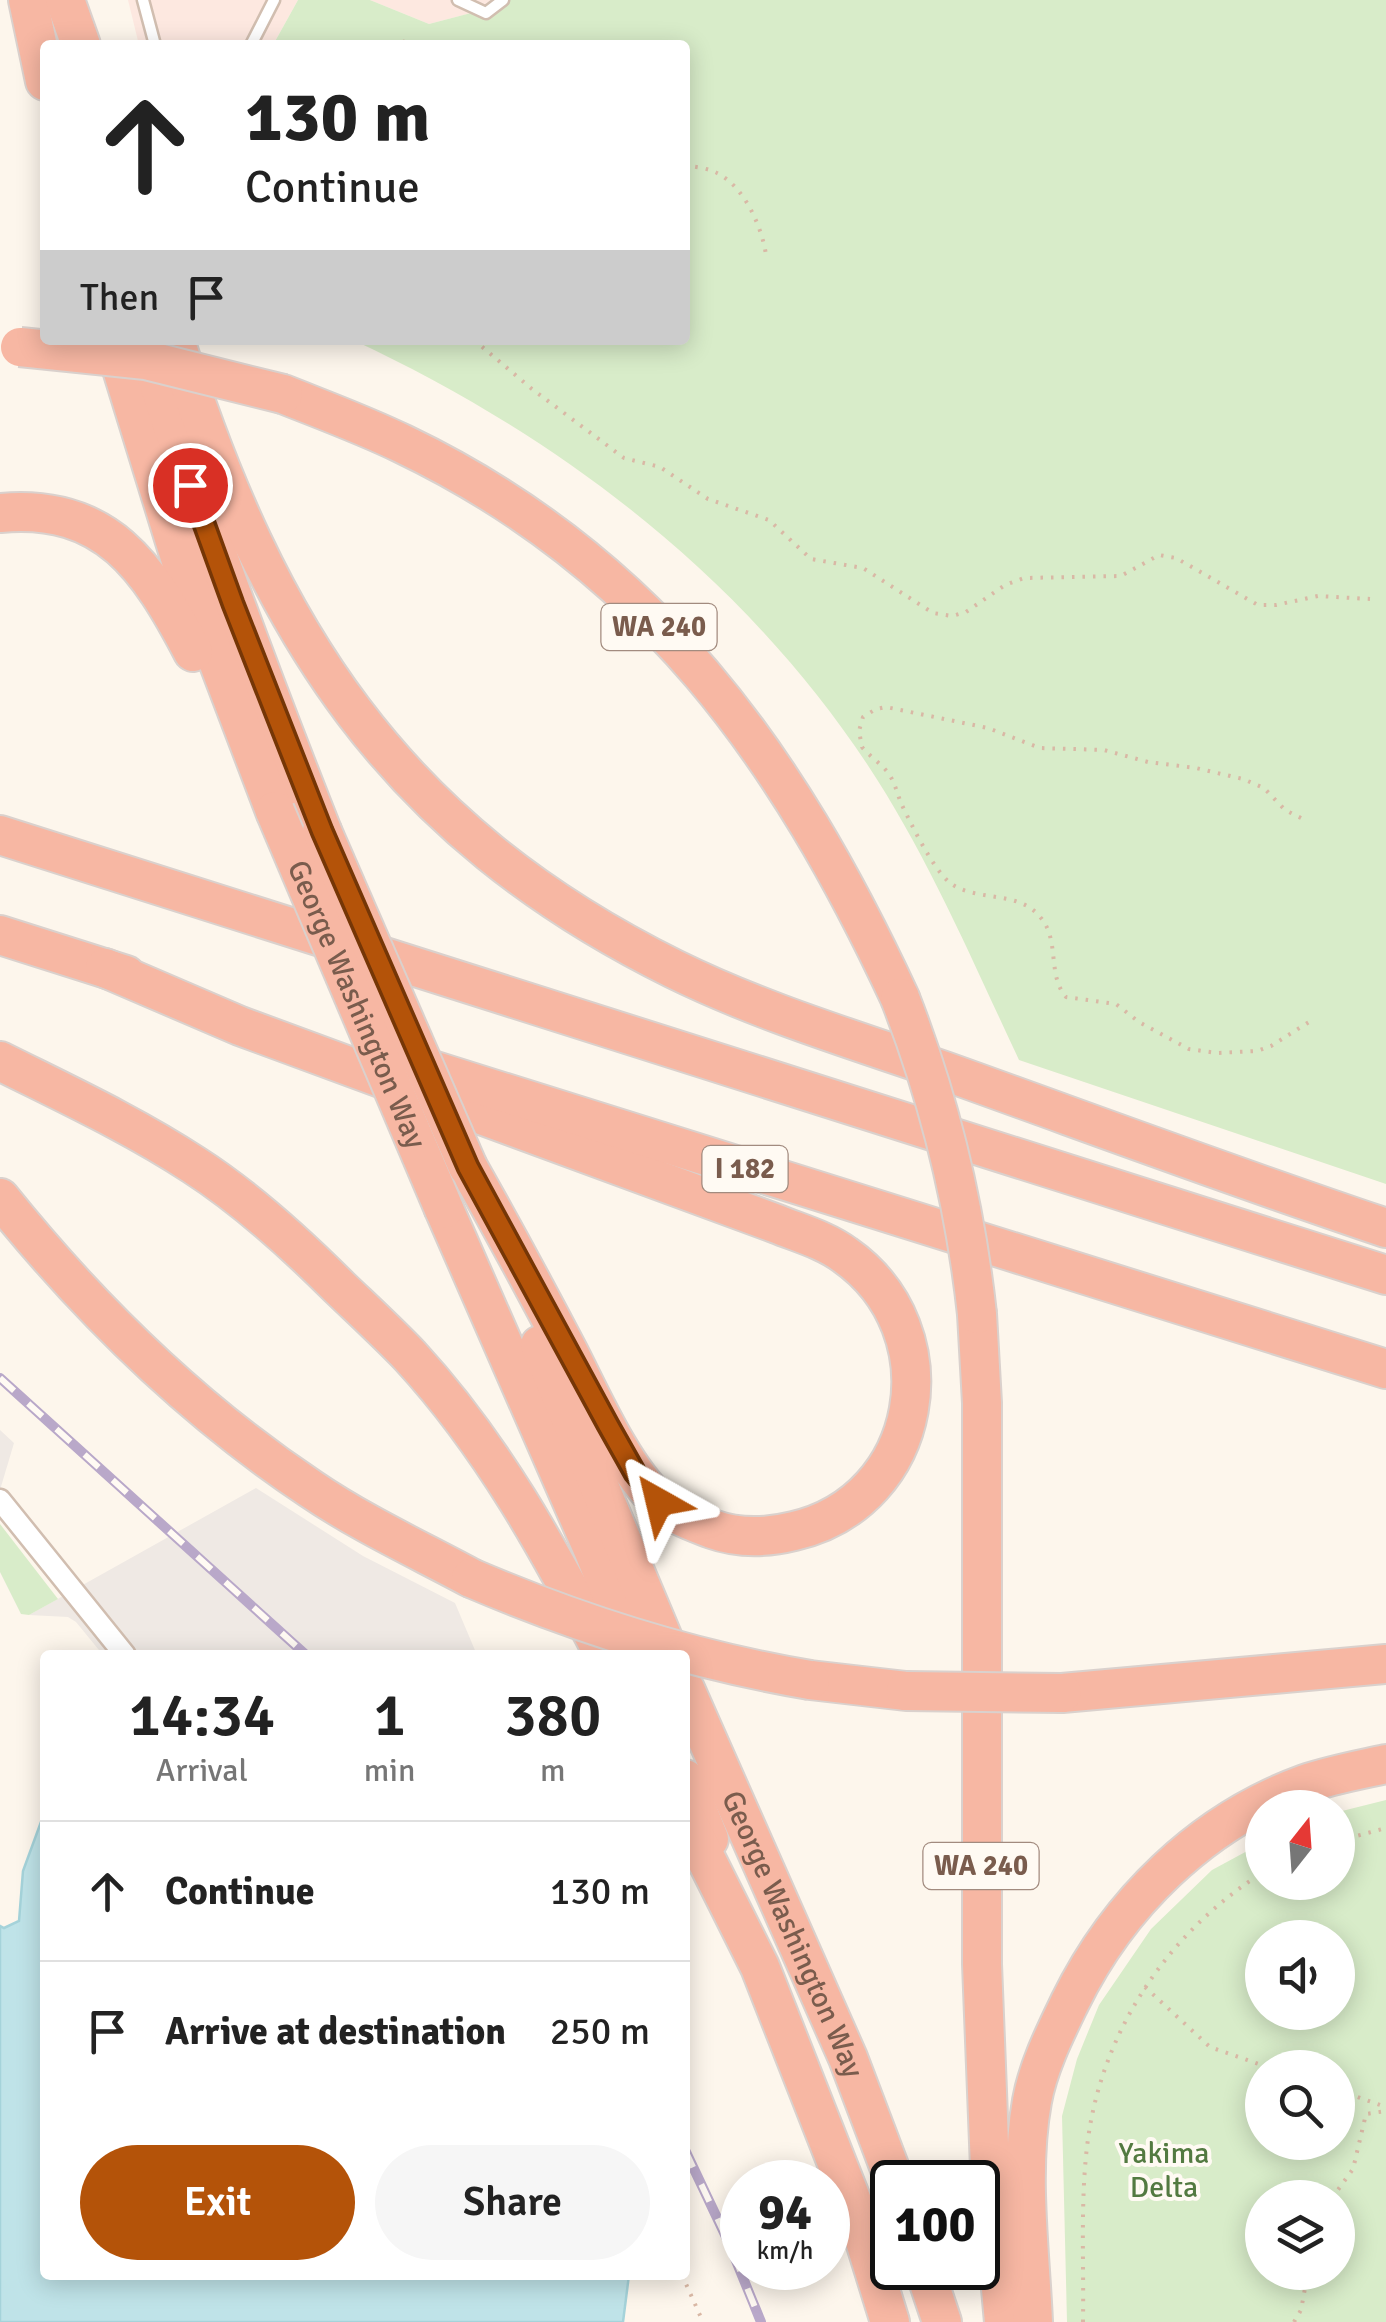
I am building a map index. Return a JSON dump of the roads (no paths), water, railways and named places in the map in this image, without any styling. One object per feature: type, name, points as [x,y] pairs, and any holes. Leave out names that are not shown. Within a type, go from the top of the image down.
[{"type":"highway","points":[[28,0],[40,57]]},
{"type":"highway","points":[[63,0],[70,40]]},
{"type":"highway","points":[[63,0],[79,40]]},
{"type":"highway","name":"George Washington Way","points":[[115,345],[186,577],[273,806],[634,1650]]},
{"type":"highway","name":"George Washington Way","points":[[147,345],[190,485],[322,831],[468,1167],[668,1650]]},
{"type":"highway","points":[[176,345],[242,524],[307,646],[349,708],[401,770],[474,840],[523,879],[616,938],[728,993],[1386,1228]]},
{"type":"highway","name":"WA 240","points":[[10,346],[146,360],[283,394],[402,444],[505,502],[606,577],[706,676],[786,784],[845,886],[900,998],[947,1137],[962,1206],[977,1314],[982,1403],[982,1964],[990,2168],[1004,2322]]},
{"type":"highway","points":[[0,514],[25,511],[60,517],[96,530],[123,548],[162,592],[273,806]]},
{"type":"highway","points":[[0,822],[126,874]]},
{"type":"highway","points":[[0,835],[1386,1275]]},
{"type":"highway","name":"I 182","points":[[0,935],[1386,1369]]},
{"type":"highway","points":[[105,968],[240,1026],[776,1224],[845,1254],[878,1284],[894,1309],[912,1366],[908,1418],[881,1477],[838,1514],[813,1527],[754,1538],[688,1520],[659,1502],[635,1473],[468,1167]]},
{"type":"highway","points":[[0,1061],[89,1105],[195,1165],[332,1280],[410,1357],[467,1426],[533,1523],[601,1650]]},
{"type":"highway","points":[[0,1198],[118,1332],[232,1432],[312,1490],[471,1578],[543,1609],[672,1650]]},
{"type":"highway","points":[[690,1655],[810,1680],[906,1691],[1062,1692],[1386,1664]]},
{"type":"highway","name":"George Washington Way","points":[[690,1700],[848,2058],[887,2160]]},
{"type":"highway","points":[[1033,2322],[1027,2171],[1032,2100],[1055,2034],[1102,1943],[1177,1860],[1234,1819],[1303,1785],[1386,1764]]},
{"type":"highway","name":"George Washington Way","points":[[690,1792],[760,1967]]},
{"type":"highway","points":[[690,1826],[760,1967],[848,2192],[890,2322]]},
{"type":"highway","points":[[931,2290],[942,2322]]},
{"type":"street","points":[[0,1500],[121,1650]]},
{"type":"lane","points":[[142,0],[154,40]]},
{"type":"lane","points":[[254,40],[274,0]]},
{"type":"lane","points":[[458,0],[486,12],[503,0]]},
{"type":"water","points":[[40,1825],[40,2280],[628,2280],[623,2322],[0,2322],[0,1926],[19,1921],[23,1871]]},
{"type":"railway","points":[[0,1378],[300,1650]]},
{"type":"railway","points":[[690,2161],[761,2322]]},
{"type":"park label","name":"Yakima Delta","points":[[1164,2170]]}]
